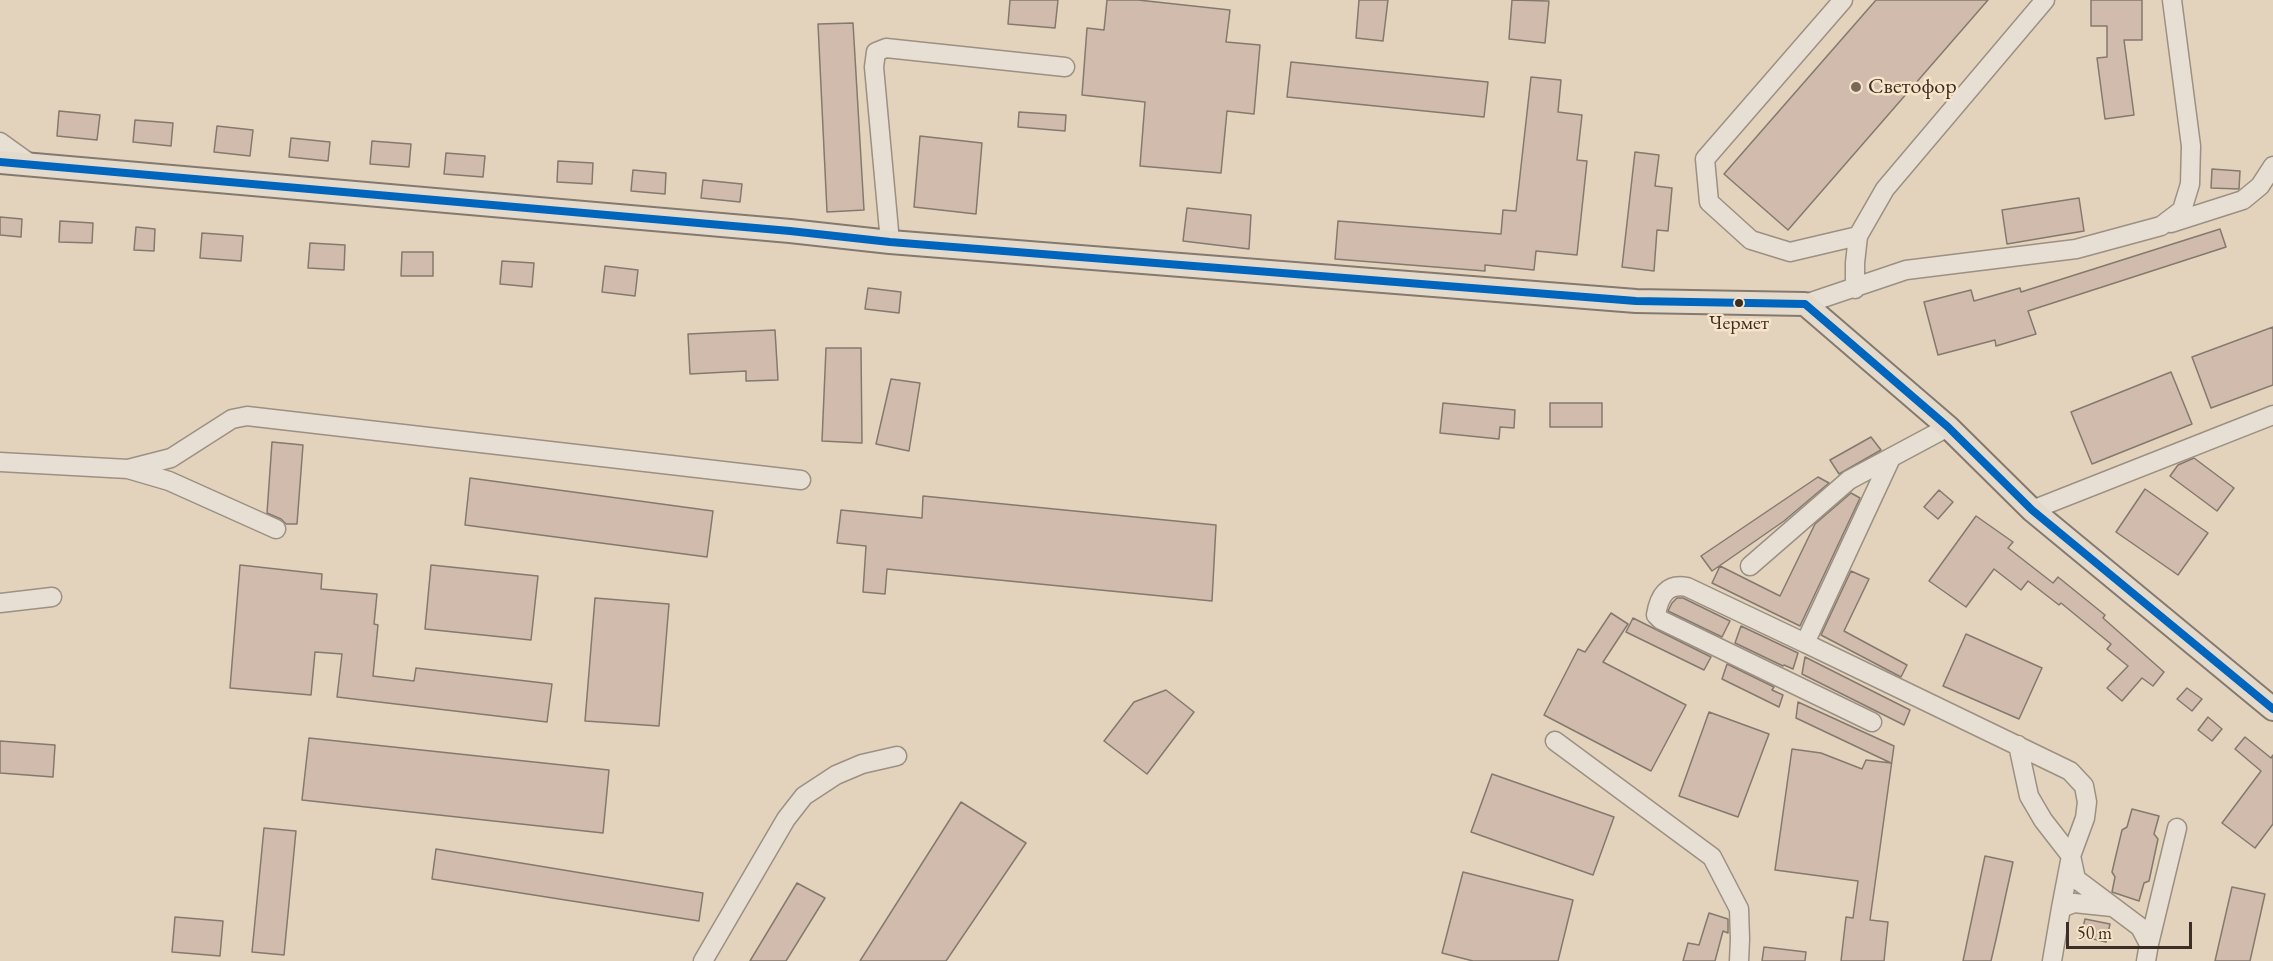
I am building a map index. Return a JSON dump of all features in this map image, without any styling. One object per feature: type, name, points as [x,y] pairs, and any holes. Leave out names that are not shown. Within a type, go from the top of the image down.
[{"type":"main road","points":[[0,162],[790,231],[890,242],[1636,301],[1805,304],[1948,427],[2032,510],[2273,710]]},
{"type":"street","points":[[1843,0],[1705,159],[1709,202],[1751,240],[1790,252],[1858,236]]},
{"type":"street","points":[[1855,289],[1858,236],[1885,189],[2045,0]]},
{"type":"street","points":[[2161,226],[2182,210],[2190,184],[2191,146],[2172,0]]},
{"type":"street","points":[[890,242],[874,67],[876,52],[886,48],[1065,67]]},
{"type":"street","points":[[0,142],[32,165]]},
{"type":"street","points":[[1805,304],[1906,270],[2076,249],[2161,226],[2243,200],[2260,186],[2273,166]]},
{"type":"street","points":[[2032,510],[2273,415]]},
{"type":"street","points":[[128,469],[171,458],[232,419],[247,416],[801,480]]},
{"type":"street","points":[[1750,566],[1849,480],[1948,427]]},
{"type":"street","points":[[1805,643],[1891,458]]},
{"type":"street","points":[[0,462],[128,469],[169,481],[276,530]]},
{"type":"street","points":[[1872,723],[1661,620],[1656,615],[1657,605],[1666,590],[1677,585],[1687,587],[2070,771],[2084,786],[2087,802],[2085,818],[2071,856],[2052,961]]},
{"type":"street","points":[[0,603],[52,597]]},
{"type":"street","points":[[1555,741],[1712,857],[1739,909],[1739,961]]},
{"type":"street","points":[[2018,745],[2029,796],[2043,820],[2071,856],[2076,879],[2140,927],[2147,953]]},
{"type":"street","points":[[703,961],[786,819],[804,796],[836,775],[862,764],[897,756]]},
{"type":"street","points":[[2147,953],[2177,828]]},
{"type":"street","points":[[2061,908],[2074,903],[2114,907]]},
{"type":"building","points":[[1010,0],[1058,0],[1055,28],[1008,24]]},
{"type":"building","points":[[1107,0],[1138,0],[1230,10],[1226,42],[1260,45],[1254,114],[1227,111],[1221,173],[1140,166],[1145,102],[1082,95],[1087,28],[1104,30]]},
{"type":"building","points":[[1359,0],[1388,0],[1383,41],[1356,38]]},
{"type":"building","points":[[1512,0],[1549,1],[1545,43],[1509,39]]},
{"type":"building","name":"Светофор","points":[[1876,0],[1988,0],[1788,230],[1724,174]]},
{"type":"building","points":[[2091,0],[2142,0],[2142,40],[2124,40],[2134,115],[2105,119],[2097,58],[2107,57],[2107,26],[2091,26]]},
{"type":"building","points":[[853,23],[864,210],[827,212],[818,24]]},
{"type":"building","points":[[1291,62],[1488,82],[1484,117],[1287,97]]},
{"type":"building","points":[[1531,77],[1561,80],[1558,112],[1582,115],[1577,160],[1587,161],[1577,255],[1536,251],[1534,270],[1485,265],[1485,271],[1335,259],[1338,221],[1501,234],[1503,210],[1516,211]]},
{"type":"building","points":[[59,111],[100,115],[97,140],[57,136]]},
{"type":"building","points":[[1019,112],[1066,115],[1065,131],[1018,127]]},
{"type":"building","points":[[135,120],[173,123],[171,146],[133,142]]},
{"type":"building","points":[[217,126],[253,130],[250,156],[214,152]]},
{"type":"building","points":[[920,136],[982,143],[976,214],[914,207]]},
{"type":"building","points":[[291,138],[330,142],[328,161],[289,157]]},
{"type":"building","points":[[372,141],[411,144],[409,167],[370,164]]},
{"type":"building","points":[[1635,152],[1659,155],[1655,186],[1672,188],[1668,231],[1657,230],[1654,271],[1622,267]]},
{"type":"building","points":[[446,153],[485,156],[483,177],[444,174]]},
{"type":"building","points":[[558,161],[593,163],[592,184],[557,182]]},
{"type":"building","points":[[2212,169],[2240,171],[2239,189],[2211,188]]},
{"type":"building","points":[[633,170],[666,173],[665,194],[631,191]]},
{"type":"building","points":[[703,180],[742,184],[740,202],[701,198]]},
{"type":"building","points":[[2079,198],[2084,231],[2007,244],[2002,210]]},
{"type":"building","points":[[1187,208],[1251,215],[1249,249],[1183,241]]},
{"type":"building","points":[[0,217],[22,219],[21,237],[0,235]]},
{"type":"building","points":[[60,221],[93,223],[92,243],[59,242]]},
{"type":"building","points":[[136,227],[155,229],[154,251],[134,250]]},
{"type":"building","points":[[2220,229],[2226,247],[2028,311],[2036,334],[1996,346],[1995,340],[1938,355],[1924,302],[1971,290],[1974,301],[2020,288],[2021,292]]},
{"type":"building","points":[[202,233],[243,236],[241,261],[200,258]]},
{"type":"building","points":[[310,243],[345,245],[344,270],[308,268]]},
{"type":"building","points":[[402,252],[433,252],[433,276],[401,276]]},
{"type":"building","points":[[502,261],[534,263],[532,287],[500,284]]},
{"type":"building","points":[[605,266],[638,270],[635,296],[602,292]]},
{"type":"building","points":[[868,288],[901,292],[899,313],[865,309]]},
{"type":"building","points":[[2273,327],[2273,385],[2211,408],[2192,357]]},
{"type":"building","points":[[775,330],[778,380],[746,381],[746,371],[690,374],[688,334]]},
{"type":"building","points":[[826,348],[861,348],[862,443],[822,441]]},
{"type":"building","points":[[2171,372],[2192,424],[2092,464],[2071,412]]},
{"type":"building","points":[[891,379],[920,383],[909,451],[876,444]]},
{"type":"building","points":[[1443,403],[1515,410],[1514,428],[1500,427],[1499,439],[1440,433]]},
{"type":"building","points":[[1550,403],[1602,403],[1602,427],[1550,427]]},
{"type":"building","points":[[1871,437],[1881,450],[1839,474],[1830,460]]},
{"type":"building","points":[[272,442],[303,445],[297,524],[286,524],[281,519],[267,513]]},
{"type":"building","points":[[2194,458],[2234,488],[2217,511],[2170,476],[2178,465]]},
{"type":"building","points":[[1818,477],[1829,483],[1784,521],[1712,571],[1701,556]]},
{"type":"building","points":[[470,478],[713,511],[707,557],[465,525]]},
{"type":"building","points":[[2145,489],[2208,533],[2178,575],[2116,532]]},
{"type":"building","points":[[1939,490],[1953,502],[1938,519],[1924,507]]},
{"type":"building","points":[[1851,493],[1860,498],[1800,626],[1712,583],[1720,566],[1780,596],[1815,524]]},
{"type":"building","points":[[923,496],[1216,525],[1212,601],[887,569],[885,594],[863,592],[866,546],[837,543],[841,510],[922,518]]},
{"type":"building","points":[[1976,516],[2013,542],[2008,548],[2053,583],[2058,577],[2105,615],[2103,618],[2164,672],[2153,686],[2142,678],[2122,701],[2107,688],[2128,666],[2107,649],[2111,644],[2061,603],[2059,605],[2028,581],[2021,590],[1994,569],[1966,607],[1929,581]]},
{"type":"building","points":[[240,565],[322,574],[321,589],[377,594],[374,624],[378,625],[373,676],[414,681],[416,668],[552,684],[547,722],[337,697],[342,654],[315,652],[311,695],[230,688]]},
{"type":"building","points":[[431,565],[538,576],[531,640],[425,629]]},
{"type":"building","points":[[1851,571],[1869,579],[1844,631],[1907,665],[1901,677],[1821,635]]},
{"type":"building","points":[[595,598],[669,604],[659,726],[585,721]]},
{"type":"building","points":[[1677,598],[1683,598],[1730,621],[1722,637],[1668,611]]},
{"type":"building","points":[[1611,613],[1628,624],[1603,662],[1686,705],[1651,771],[1544,715],[1578,649],[1585,652]]},
{"type":"building","points":[[1633,618],[1711,657],[1704,670],[1626,632]]},
{"type":"building","points":[[1741,626],[1798,653],[1793,669],[1735,643]]},
{"type":"building","points":[[1966,634],[2042,668],[2019,719],[1943,686]]},
{"type":"building","points":[[1805,657],[1910,710],[1904,725],[1802,674]]},
{"type":"building","points":[[1727,664],[1774,687],[1772,690],[1783,695],[1779,707],[1722,679]]},
{"type":"building","points":[[2187,688],[2202,699],[2192,711],[2177,699]]},
{"type":"building","points":[[1166,690],[1194,712],[1147,774],[1104,741],[1134,702]]},
{"type":"building","points":[[1798,702],[1894,746],[1870,920],[1888,922],[1884,961],[1841,961],[1846,917],[1853,918],[1858,881],[1775,870],[1792,749],[1821,753],[1862,769],[1866,760],[1891,763],[1796,718]]},
{"type":"building","points":[[1709,712],[1769,734],[1738,817],[1679,796]]},
{"type":"building","points":[[2208,717],[2222,729],[2212,741],[2198,730]]},
{"type":"building","points":[[2245,737],[2271,758],[2273,755],[2273,824],[2255,848],[2222,823],[2261,771],[2235,749]]},
{"type":"building","points":[[309,738],[609,770],[603,833],[302,800]]},
{"type":"building","points":[[0,741],[55,745],[53,777],[0,773]]},
{"type":"building","points":[[1492,774],[1614,817],[1593,875],[1471,832]]},
{"type":"building","points":[[961,802],[1026,843],[946,961],[860,961]]},
{"type":"building","points":[[2132,809],[2159,816],[2154,834],[2158,839],[2149,881],[2144,883],[2139,901],[2112,892],[2115,877],[2112,872],[2122,830],[2127,827]]},
{"type":"building","points":[[264,828],[296,831],[284,955],[252,952]]},
{"type":"building","points":[[436,849],[703,893],[699,921],[432,879]]},
{"type":"building","points":[[1985,856],[2013,862],[1991,961],[1963,961]]},
{"type":"building","points":[[1463,872],[1573,900],[1558,961],[1473,961],[1442,953]]},
{"type":"building","points":[[797,883],[825,898],[786,961],[750,961]]},
{"type":"building","points":[[2232,887],[2265,894],[2250,961],[2215,961]]},
{"type":"building","points":[[1709,913],[1728,919],[1728,933],[1723,931],[1715,961],[1683,961],[1688,943],[1699,945]]},
{"type":"building","points":[[175,917],[223,921],[220,956],[172,952]]},
{"type":"building","points":[[2085,919],[2110,924],[2106,942],[2081,936]]},
{"type":"building","points":[[1764,947],[1806,952],[1805,961],[1762,961]]},
{"type":"transit line","points":[[0,162],[790,231],[890,242],[1636,301],[1805,304],[1948,427],[2032,510],[2273,709]]},
{"type":"place","name":"Светофор","points":[[1856,87]]},
{"type":"place","name":"Чермет","points":[[1739,303]]}]
